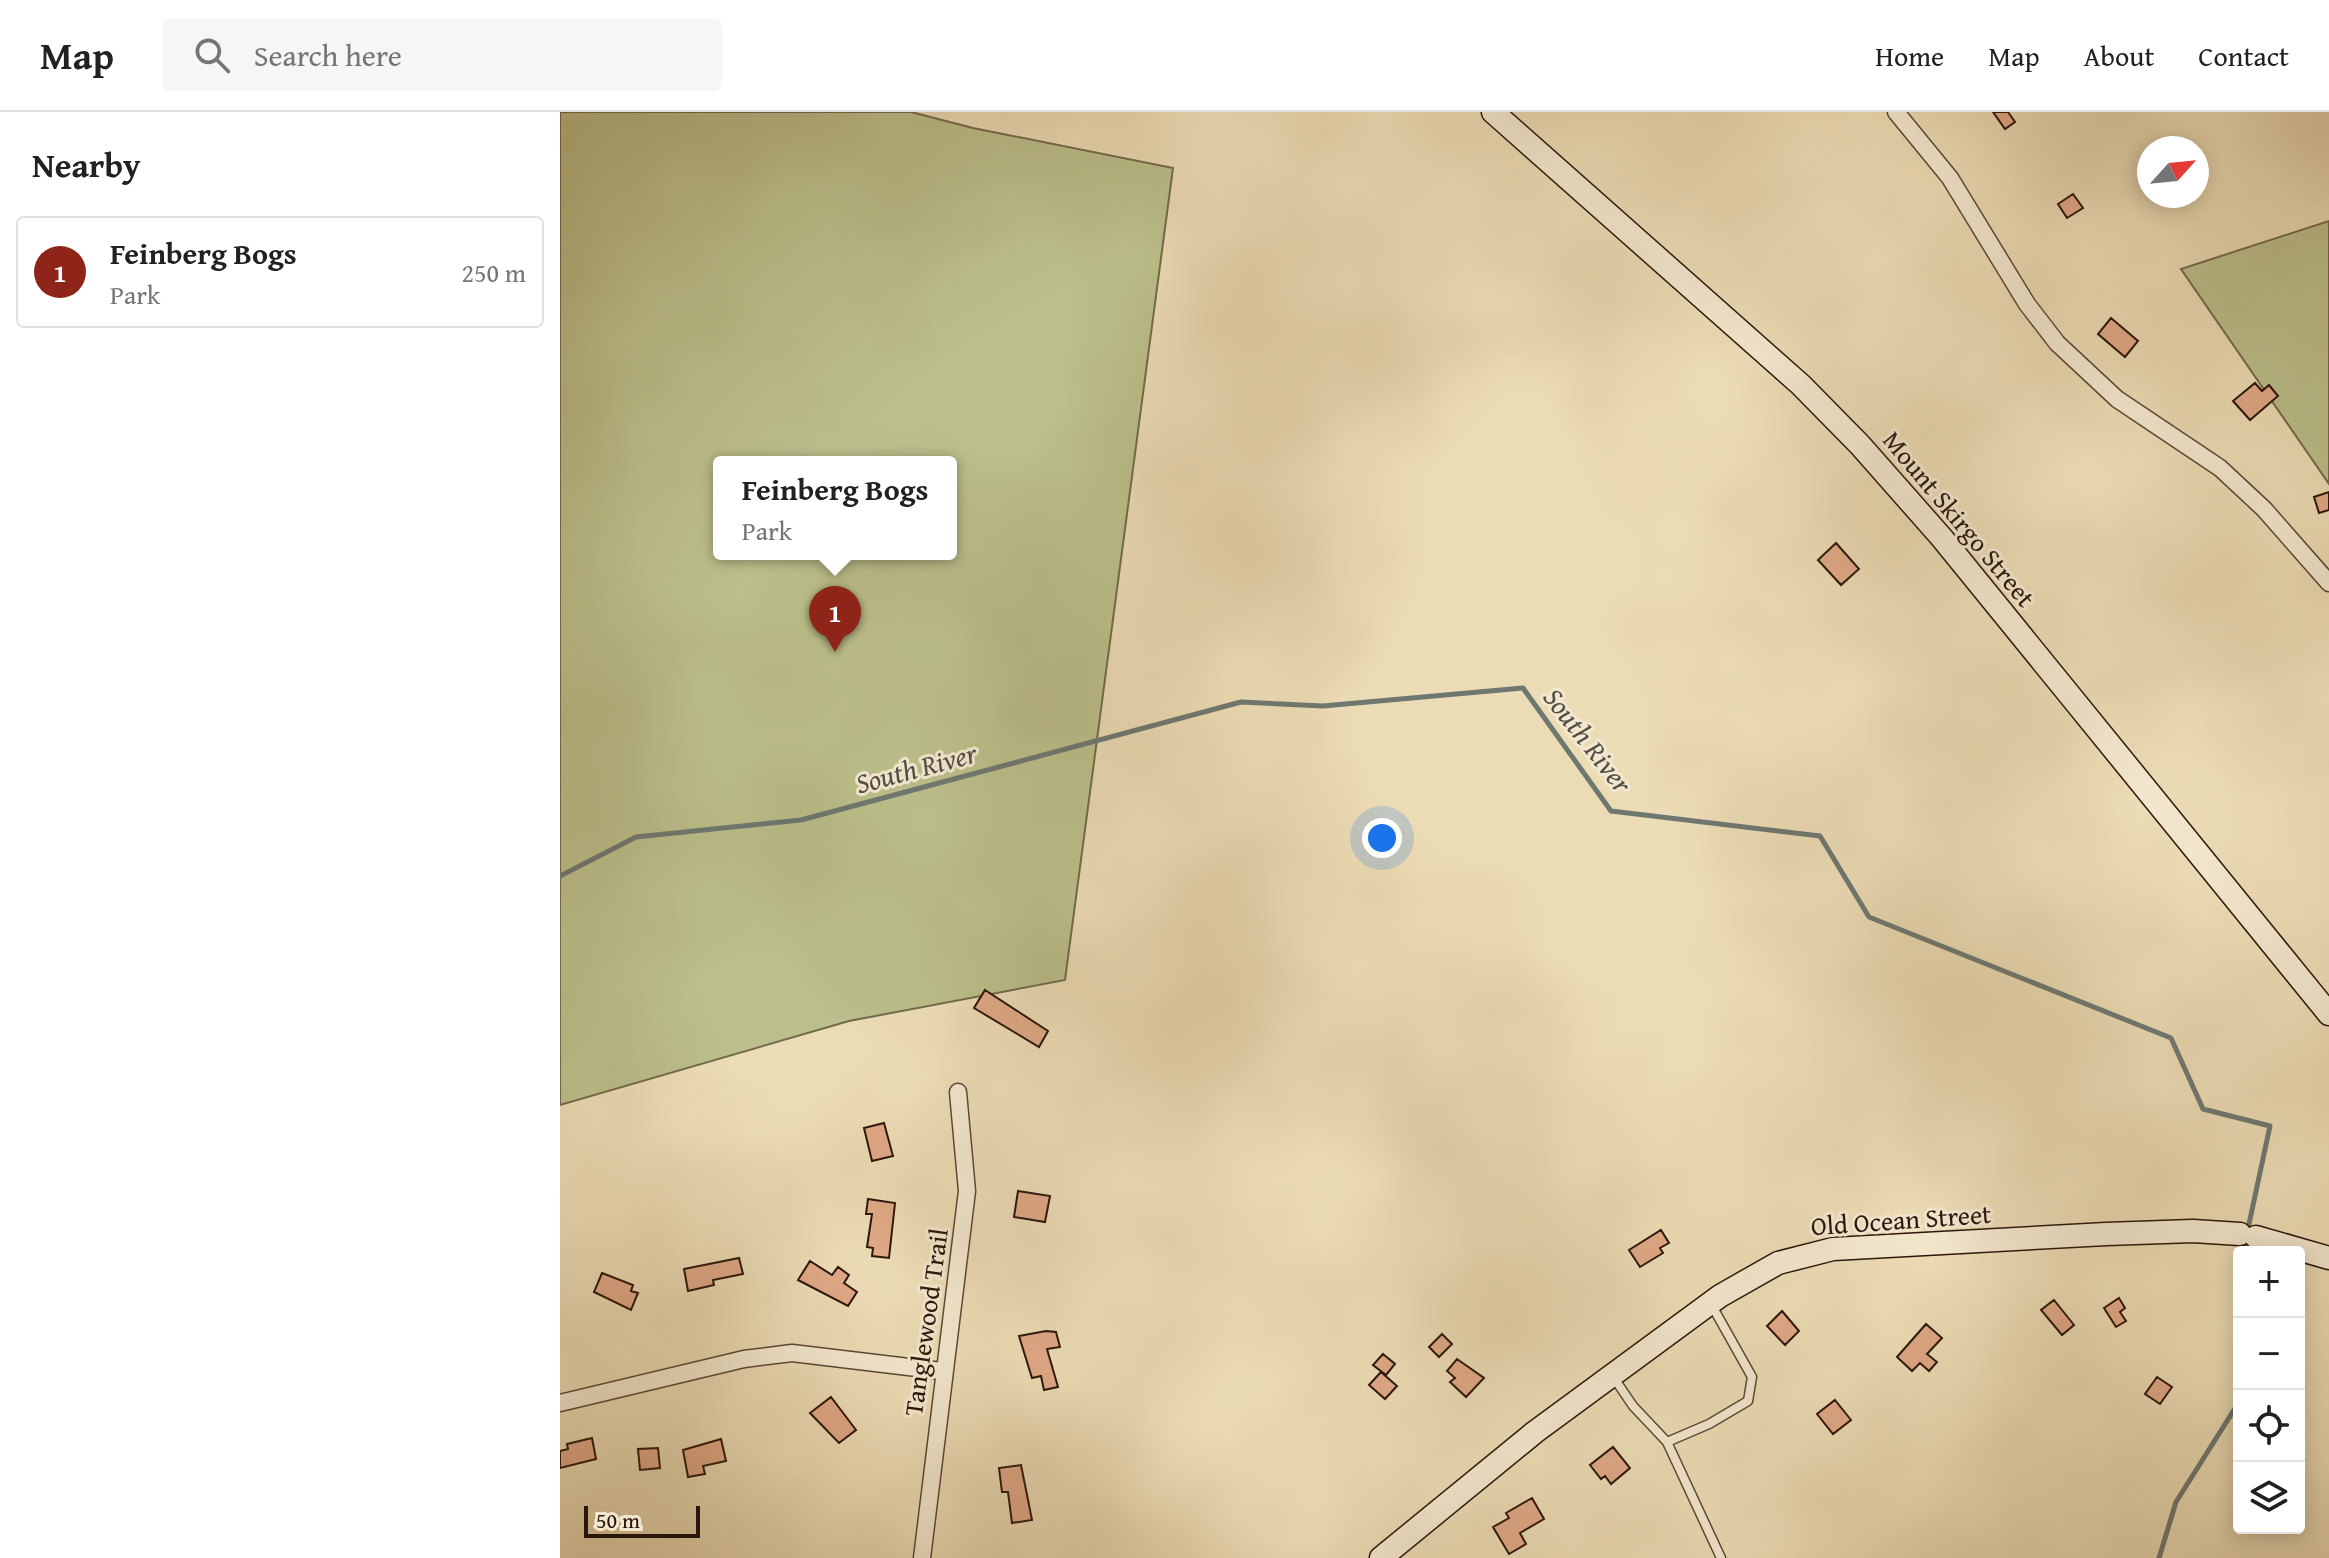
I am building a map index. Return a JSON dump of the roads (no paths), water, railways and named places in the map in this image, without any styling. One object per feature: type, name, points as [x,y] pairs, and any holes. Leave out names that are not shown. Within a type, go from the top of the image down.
[{"type":"street","name":"Mount Skirgo Street","points":[[1493,112],[1791,376],[1860,445],[1942,538],[2329,1014]]},
{"type":"street","points":[[1896,112],[1950,178],[2019,292],[2057,343],[2117,399],[2220,468],[2264,509],[2329,583]]},
{"type":"street","name":"Tanglewood Trail","points":[[922,1558],[942,1371],[958,1278],[967,1191],[958,1092]]},
{"type":"street","name":"Old Ocean Street","points":[[1381,1558],[1500,1458],[1710,1303],[1763,1270],[1794,1257],[1833,1249],[2121,1233],[2219,1231],[2248,1235],[2329,1258]]},
{"type":"street","points":[[560,1403],[744,1359],[792,1353],[942,1371]]},
{"type":"lane","points":[[1667,1442],[1709,1424],[1748,1401],[1752,1377],[1710,1303]]},
{"type":"lane","points":[[1612,1375],[1633,1406],[1667,1442],[1721,1558]]},
{"type":"waterway","name":"South River","points":[[560,876],[636,837],[801,820],[1241,702],[1323,706],[1523,688],[1611,811],[1820,836],[1869,917],[2171,1038],[2203,1109],[2270,1126],[2244,1246]]},
{"type":"waterway","name":"South River","points":[[2159,1558],[2176,1502],[2233,1412]]},
{"type":"place","name":"Feinberg Bogs","points":[[835,652]]}]
